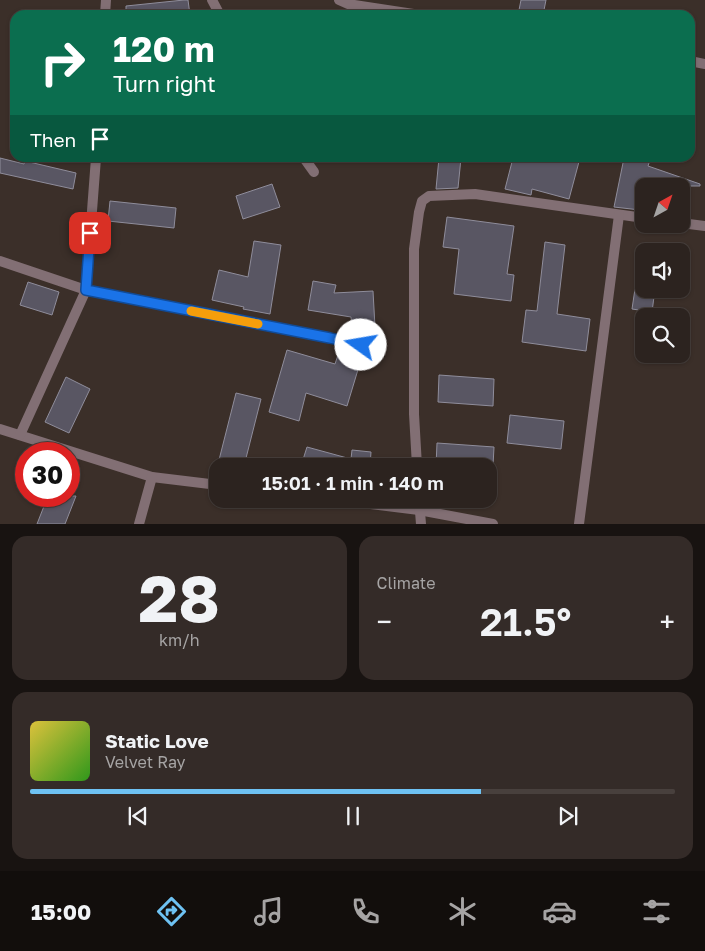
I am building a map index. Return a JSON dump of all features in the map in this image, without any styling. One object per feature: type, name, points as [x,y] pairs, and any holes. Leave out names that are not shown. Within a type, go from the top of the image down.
[{"type":"street","points":[[339,0],[348,4],[387,10]]},
{"type":"street","points":[[20,435],[86,290],[96,162]]},
{"type":"street","points":[[307,162],[314,172]]},
{"type":"street","points":[[417,458],[414,414],[414,249],[422,201],[429,196],[475,194],[635,217]]},
{"type":"street","points":[[579,524],[619,215]]},
{"type":"street","points":[[690,224],[705,226]]},
{"type":"street","points":[[0,261],[86,290],[330,338],[376,349]]},
{"type":"street","points":[[0,429],[152,477],[209,484]]},
{"type":"street","points":[[139,524],[152,477]]},
{"type":"street","points":[[404,508],[493,524]]},
{"type":"street","points":[[420,510],[421,524]]},
{"type":"building","points":[[188,0],[189,10],[126,10],[126,6]]},
{"type":"building","points":[[521,0],[546,0],[544,10],[519,10]]},
{"type":"building","points":[[0,158],[10,162],[24,164],[25,162],[29,162],[76,173],[73,189],[0,173]]},
{"type":"building","points":[[439,162],[461,162],[458,188],[436,189]]},
{"type":"building","points":[[512,162],[579,162],[569,199],[532,189],[531,195],[505,189]]},
{"type":"building","points":[[623,162],[649,162],[648,166],[683,178],[635,178],[635,209],[614,207]]},
{"type":"building","points":[[690,181],[700,184],[700,186],[690,186]]},
{"type":"building","points":[[272,184],[280,207],[243,219],[236,196]]},
{"type":"building","points":[[110,201],[176,208],[174,228],[108,221]]},
{"type":"building","points":[[447,217],[514,226],[507,274],[514,275],[511,301],[454,294],[459,249],[443,247]]},
{"type":"building","points":[[254,241],[281,245],[270,314],[212,300],[219,270],[248,277]]},
{"type":"building","points":[[545,242],[565,245],[557,314],[590,319],[586,351],[522,342],[526,310],[537,311]]},
{"type":"building","points":[[313,281],[336,285],[334,293],[373,291],[375,327],[352,328],[351,317],[308,310]]},
{"type":"building","points":[[28,282],[59,292],[52,315],[20,305]]},
{"type":"building","points":[[635,289],[635,298],[654,298],[653,308],[632,309]]},
{"type":"building","points":[[287,350],[335,364],[338,355],[360,363],[347,406],[306,393],[299,421],[269,412]]},
{"type":"building","points":[[439,375],[494,379],[493,406],[438,402]]},
{"type":"building","points":[[66,377],[90,389],[69,433],[45,422]]},
{"type":"building","points":[[236,393],[261,399],[246,458],[220,458]]},
{"type":"building","points":[[510,415],[564,421],[561,449],[507,443]]},
{"type":"building","points":[[437,443],[494,447],[493,458],[436,458]]},
{"type":"building","points":[[307,447],[347,458],[304,458]]},
{"type":"building","points":[[352,450],[371,452],[371,458],[351,458]]},
{"type":"building","points":[[44,507],[72,507],[65,524],[37,524]]},
{"type":"slow traffic","points":[[191,311],[258,324]]},
{"type":"route","points":[[90,233],[86,290],[361,345]]}]
